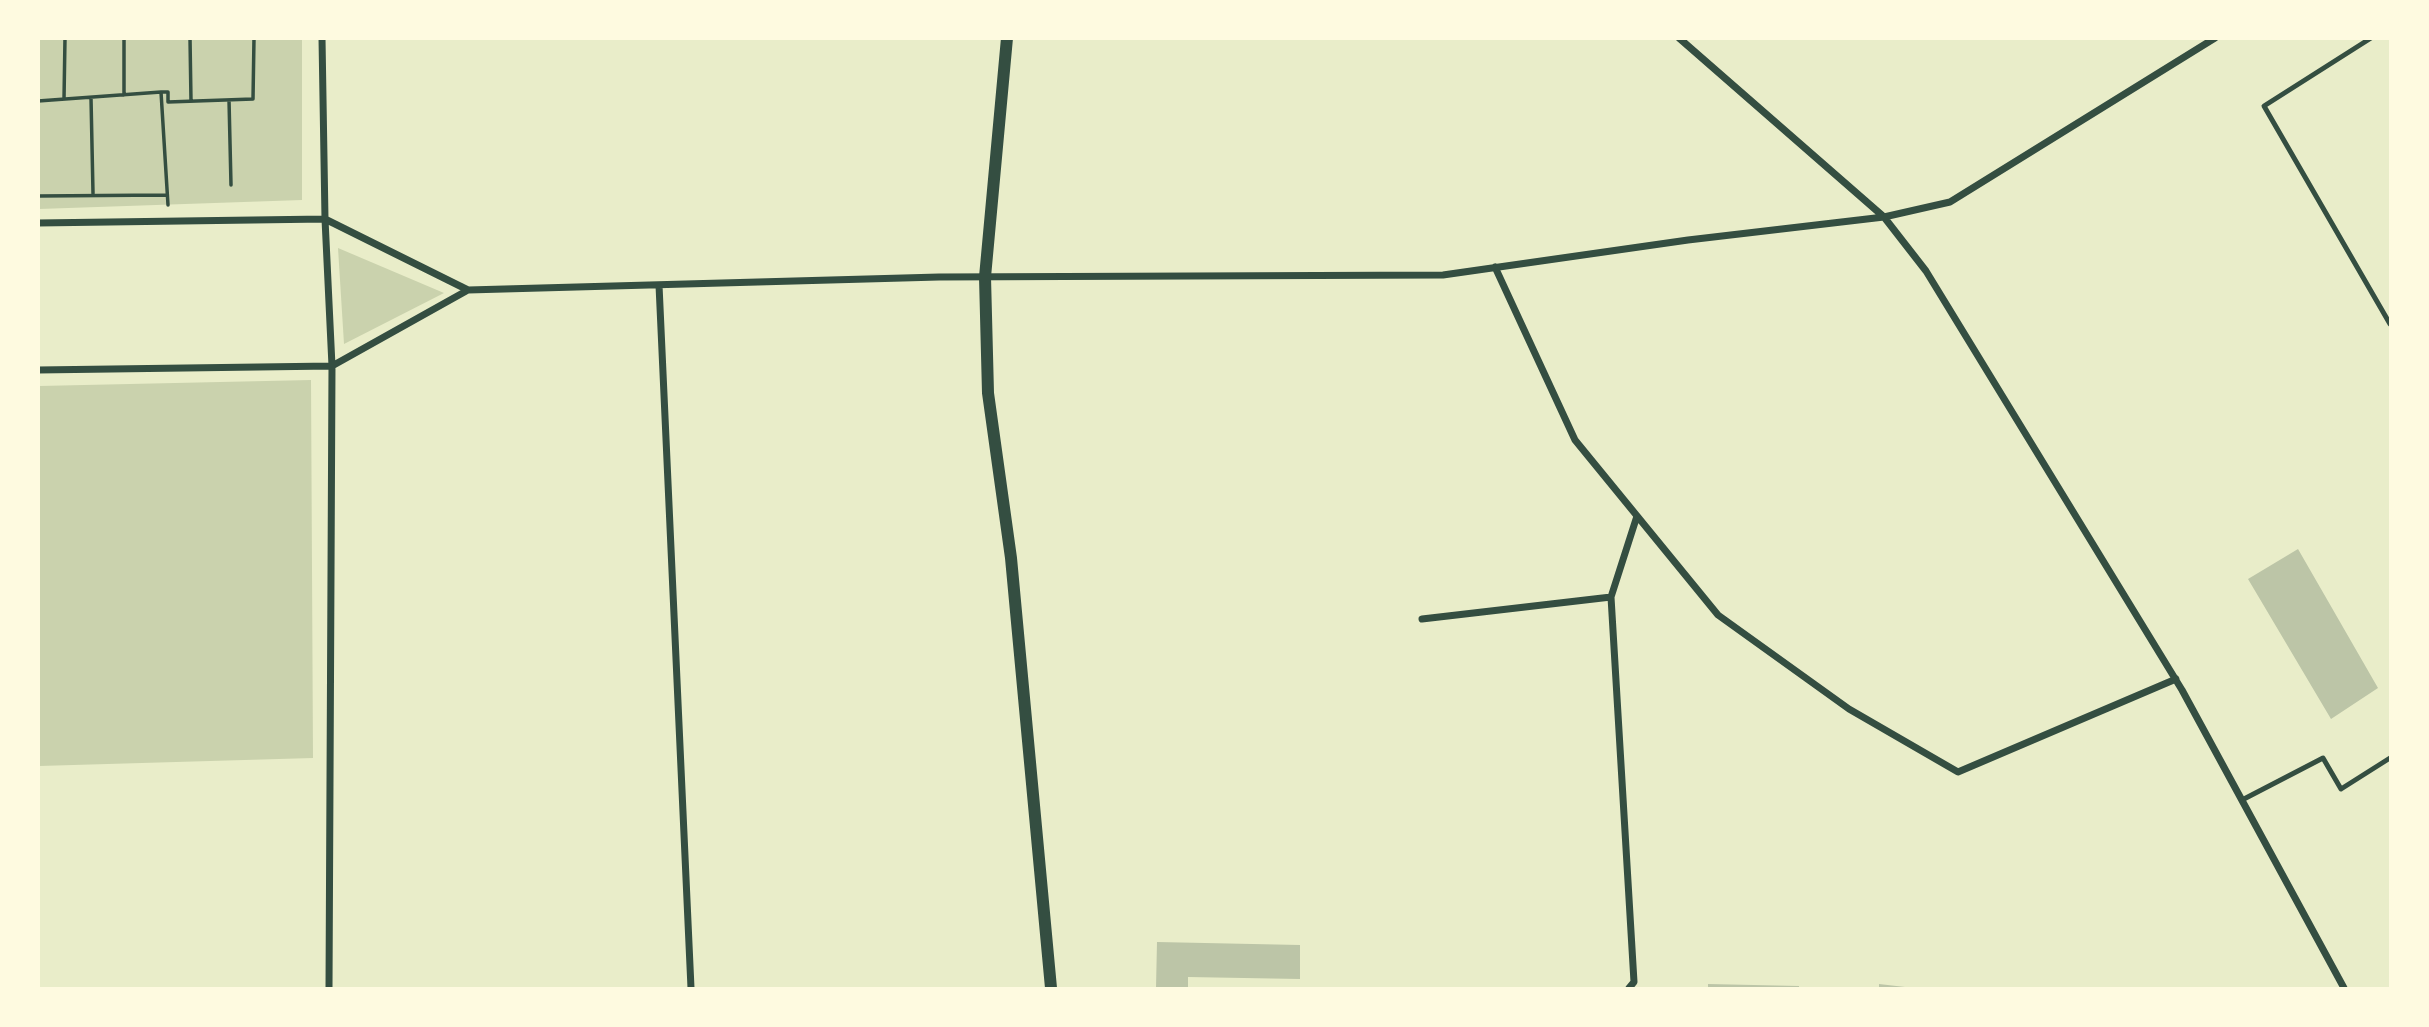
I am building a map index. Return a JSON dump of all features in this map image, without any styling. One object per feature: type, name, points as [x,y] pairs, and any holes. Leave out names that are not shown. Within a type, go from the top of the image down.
[{"type":"street","points":[[322,38],[332,366],[329,989]]},
{"type":"street","points":[[1007,38],[985,277],[988,393],[1011,558],[1051,989]]},
{"type":"street","points":[[1679,38],[1884,217],[1926,271],[2176,679],[2344,989]]},
{"type":"street","points":[[38,370],[332,366],[468,290],[939,276],[1443,275],[1688,240],[1884,217],[1950,202],[2215,38]]},
{"type":"street","points":[[38,223],[326,219],[468,290]]},
{"type":"street","points":[[1495,267],[1574,440],[1718,615],[1849,709],[1958,772],[2176,679]]},
{"type":"street","points":[[659,285],[691,989]]},
{"type":"street","points":[[1629,989],[1634,982],[1611,597],[1637,516]]},
{"type":"street","points":[[1422,619],[1611,597]]},
{"type":"lane","points":[[2371,38],[2264,106],[2390,324]]},
{"type":"lane","points":[[2242,800],[2323,758],[2341,789],[2390,758]]},
{"type":"path","points":[[64,99],[65,38]]},
{"type":"path","points":[[124,38],[124,95]]},
{"type":"path","points":[[190,38],[191,101]]},
{"type":"path","points":[[38,101],[161,92],[168,92],[168,102],[253,99],[254,38]]},
{"type":"path","points":[[161,92],[168,205]]},
{"type":"path","points":[[91,98],[93,194]]},
{"type":"path","points":[[229,100],[231,185]]},
{"type":"path","points":[[38,196],[167,195]]},
{"type":"green space","points":[[38,39],[302,39],[302,200],[39,209]]},
{"type":"green space","points":[[338,248],[444,293],[344,344]]},
{"type":"green space","points":[[311,380],[313,758],[39,766],[39,386]]},
{"type":"building","points":[[2298,549],[2378,688],[2331,719],[2248,579]]},
{"type":"building","points":[[1157,942],[1300,945],[1300,979],[1188,977],[1188,988],[1156,988]]},
{"type":"building","points":[[1708,984],[1799,986],[1799,988],[1708,988]]},
{"type":"building","points":[[1879,984],[1905,987],[1905,988],[1879,988]]}]
